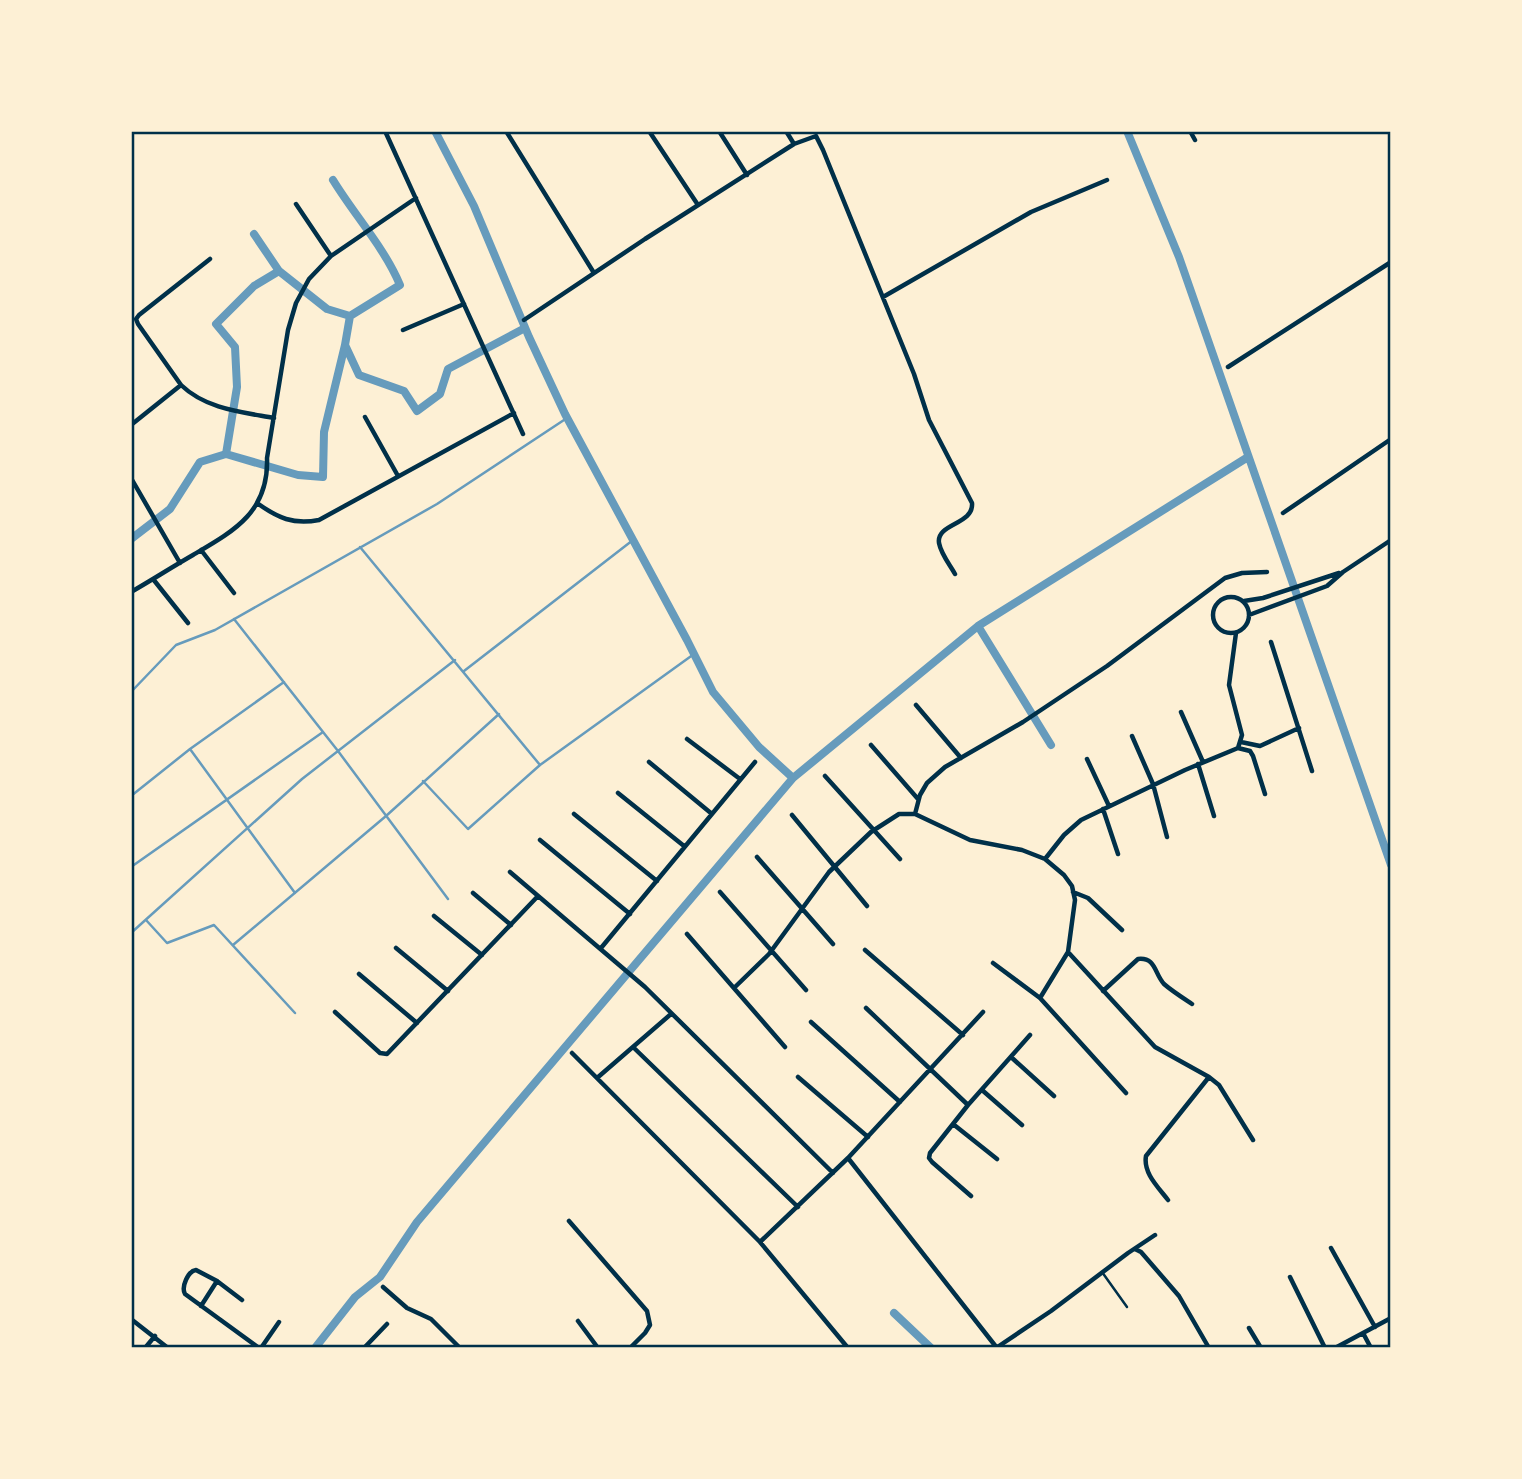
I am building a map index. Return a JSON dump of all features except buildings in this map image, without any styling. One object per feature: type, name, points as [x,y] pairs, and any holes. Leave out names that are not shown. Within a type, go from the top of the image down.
[{"type":"street","points":[[385,131],[523,434]]},
{"type":"street","points":[[506,131],[594,273]]},
{"type":"street","points":[[649,131],[698,205]]},
{"type":"street","points":[[719,131],[747,175]]},
{"type":"street","points":[[786,131],[794,144]]},
{"type":"street","points":[[1190,131],[1195,140]]},
{"type":"street","points":[[524,320],[794,144],[816,136],[915,374],[929,419],[972,503],[973,510],[969,515],[943,532],[939,538],[939,546],[955,574]]},
{"type":"street","points":[[883,297],[1031,212],[1107,180]]},
{"type":"street","points":[[131,592],[233,532],[254,509],[268,476],[267,458],[288,330],[296,303],[309,279],[331,256],[416,198]]},
{"type":"street","points":[[296,204],[331,256]]},
{"type":"street","points":[[209,259],[136,318],[181,385],[200,399],[220,408],[274,418]]},
{"type":"street","points":[[1228,367],[1391,261]]},
{"type":"street","points":[[403,330],[464,304]]},
{"type":"street","points":[[131,425],[181,385]]},
{"type":"street","points":[[256,503],[286,521],[304,523],[318,520],[514,413]]},
{"type":"street","points":[[365,417],[398,476]]},
{"type":"street","points":[[1283,513],[1391,439]]},
{"type":"street","points":[[131,478],[133,487],[180,563]]},
{"type":"street","points":[[1249,615],[1326,586],[1391,540]]},
{"type":"street","points":[[201,550],[234,593]]},
{"type":"street","points":[[915,814],[919,799],[928,783],[945,767],[1023,722],[1107,666],[1225,578],[1242,573],[1267,572]]},
{"type":"street","points":[[1243,601],[1263,598],[1343,572]]},
{"type":"street","points":[[153,579],[188,623]]},
{"type":"street","points":[[1225,598],[1238,598],[1243,601],[1249,615],[1247,624],[1236,633],[1227,633],[1217,628],[1212,617],[1215,605],[1225,598]]},
{"type":"street","points":[[1236,633],[1228,685],[1242,736],[1238,748]]},
{"type":"street","points":[[1271,642],[1312,771]]},
{"type":"street","points":[[916,705],[961,758]]},
{"type":"street","points":[[1181,712],[1201,763],[1214,816]]},
{"type":"street","points":[[1241,742],[1259,746],[1299,728]]},
{"type":"street","points":[[1132,736],[1153,785],[1167,837]]},
{"type":"street","points":[[687,739],[740,779]]},
{"type":"street","points":[[871,746],[919,799]]},
{"type":"street","points":[[1045,859],[1082,820],[1238,748],[1250,751],[1253,756],[1265,794]]},
{"type":"street","points":[[1087,759],[1109,806]]},
{"type":"street","points":[[649,762],[712,814]]},
{"type":"street","points":[[601,948],[755,762]]},
{"type":"street","points":[[825,776],[900,859]]},
{"type":"street","points":[[618,793],[684,846]]},
{"type":"street","points":[[1103,808],[1118,854]]},
{"type":"street","points":[[574,814],[657,881]]},
{"type":"street","points":[[734,988],[771,951],[835,867],[874,830],[900,814],[915,814],[970,840],[1021,850],[1045,859],[1064,875],[1075,900],[1068,952],[1040,998]]},
{"type":"street","points":[[792,815],[867,906]]},
{"type":"street","points":[[540,840],[630,914]]},
{"type":"street","points":[[757,857],[833,944]]},
{"type":"street","points":[[510,872],[645,987],[833,1173]]},
{"type":"street","points":[[720,892],[806,990]]},
{"type":"street","points":[[1073,892],[1088,898],[1122,930]]},
{"type":"street","points":[[473,893],[511,925]]},
{"type":"street","points":[[335,1012],[380,1053],[387,1054],[538,896]]},
{"type":"street","points":[[434,916],[482,955]]},
{"type":"street","points":[[687,934],[785,1046]]},
{"type":"street","points":[[396,948],[448,991]]},
{"type":"street","points":[[865,950],[963,1035]]},
{"type":"street","points":[[1068,952],[1155,1047],[1219,1085],[1253,1140]]},
{"type":"street","points":[[1103,991],[1138,959],[1145,958],[1151,961],[1163,983],[1192,1004]]},
{"type":"street","points":[[993,963],[1040,998],[1126,1093]]},
{"type":"street","points":[[359,974],[417,1023]]},
{"type":"street","points":[[866,1008],[968,1105]]},
{"type":"street","points":[[760,1242],[848,1158],[983,1012]]},
{"type":"street","points":[[597,1078],[671,1014]]},
{"type":"street","points":[[811,1022],[900,1102]]},
{"type":"street","points":[[971,1196],[929,1158],[930,1153],[1030,1035]]},
{"type":"street","points":[[633,1046],[798,1207]]},
{"type":"street","points":[[572,1053],[760,1242],[848,1348]]},
{"type":"street","points":[[1011,1057],[1054,1096]]},
{"type":"street","points":[[798,1077],[868,1136]]},
{"type":"street","points":[[1168,1200],[1144,1165],[1146,1156],[1209,1077]]},
{"type":"street","points":[[982,1090],[1022,1125]]},
{"type":"street","points":[[953,1125],[997,1159]]},
{"type":"street","points":[[848,1158],[997,1348],[1155,1235]]},
{"type":"street","points":[[569,1221],[647,1311],[650,1325],[631,1348]]},
{"type":"street","points":[[1331,1248],[1375,1327]]},
{"type":"street","points":[[1135,1249],[1141,1252],[1179,1296],[1209,1348]]},
{"type":"street","points":[[242,1300],[217,1281],[196,1270],[190,1273],[183,1290],[260,1348],[279,1322]]},
{"type":"street","points":[[1290,1276],[1325,1348]]},
{"type":"street","points":[[201,1306],[217,1281]]},
{"type":"street","points":[[383,1287],[407,1308],[431,1319],[460,1348]]},
{"type":"street","points":[[1335,1348],[1391,1318]]},
{"type":"street","points":[[131,1319],[168,1348]]},
{"type":"street","points":[[578,1321],[598,1348]]},
{"type":"street","points":[[364,1348],[387,1324]]},
{"type":"street","points":[[1249,1328],[1261,1348]]},
{"type":"street","points":[[1363,1333],[1371,1348]]},
{"type":"street","points":[[145,1348],[155,1336]]},
{"type":"lane","points":[[1102,1272],[1127,1307]]},
{"type":"waterway","points":[[435,131],[474,206],[529,337],[565,414],[713,692],[759,747],[793,778]]},
{"type":"waterway","points":[[1127,131],[1179,257],[1391,865]]},
{"type":"waterway","points":[[333,180],[378,245],[400,285],[350,316],[345,345],[359,375],[404,391],[417,411],[440,394],[448,369],[525,328]]},
{"type":"waterway","points":[[226,454],[237,387],[235,347],[216,324],[254,286],[279,271],[254,234]]},
{"type":"waterway","points":[[279,271],[327,309],[350,316]]},
{"type":"waterway","points":[[131,539],[170,509],[200,462],[226,454],[298,475],[323,477],[324,432],[345,345]]},
{"type":"waterway","points":[[131,692],[176,645],[215,630],[437,504],[567,418]]},
{"type":"waterway","points":[[315,1348],[355,1297],[380,1277],[417,1222],[793,778],[978,626],[1248,457]]},
{"type":"waterway","points":[[464,671],[633,540]]},
{"type":"waterway","points":[[360,547],[540,765]]},
{"type":"waterway","points":[[234,619],[338,751],[448,899]]},
{"type":"waterway","points":[[978,626],[1051,745]]},
{"type":"waterway","points":[[423,781],[468,829],[540,765],[694,654]]},
{"type":"waterway","points":[[131,933],[302,779],[455,660]]},
{"type":"waterway","points":[[284,682],[190,749],[295,893]]},
{"type":"waterway","points":[[233,945],[386,816],[499,714]]},
{"type":"waterway","points":[[131,867],[323,732]]},
{"type":"waterway","points":[[131,796],[190,749]]},
{"type":"waterway","points":[[146,920],[167,943],[214,925],[295,1013]]},
{"type":"waterway","points":[[894,1313],[931,1348]]}]
